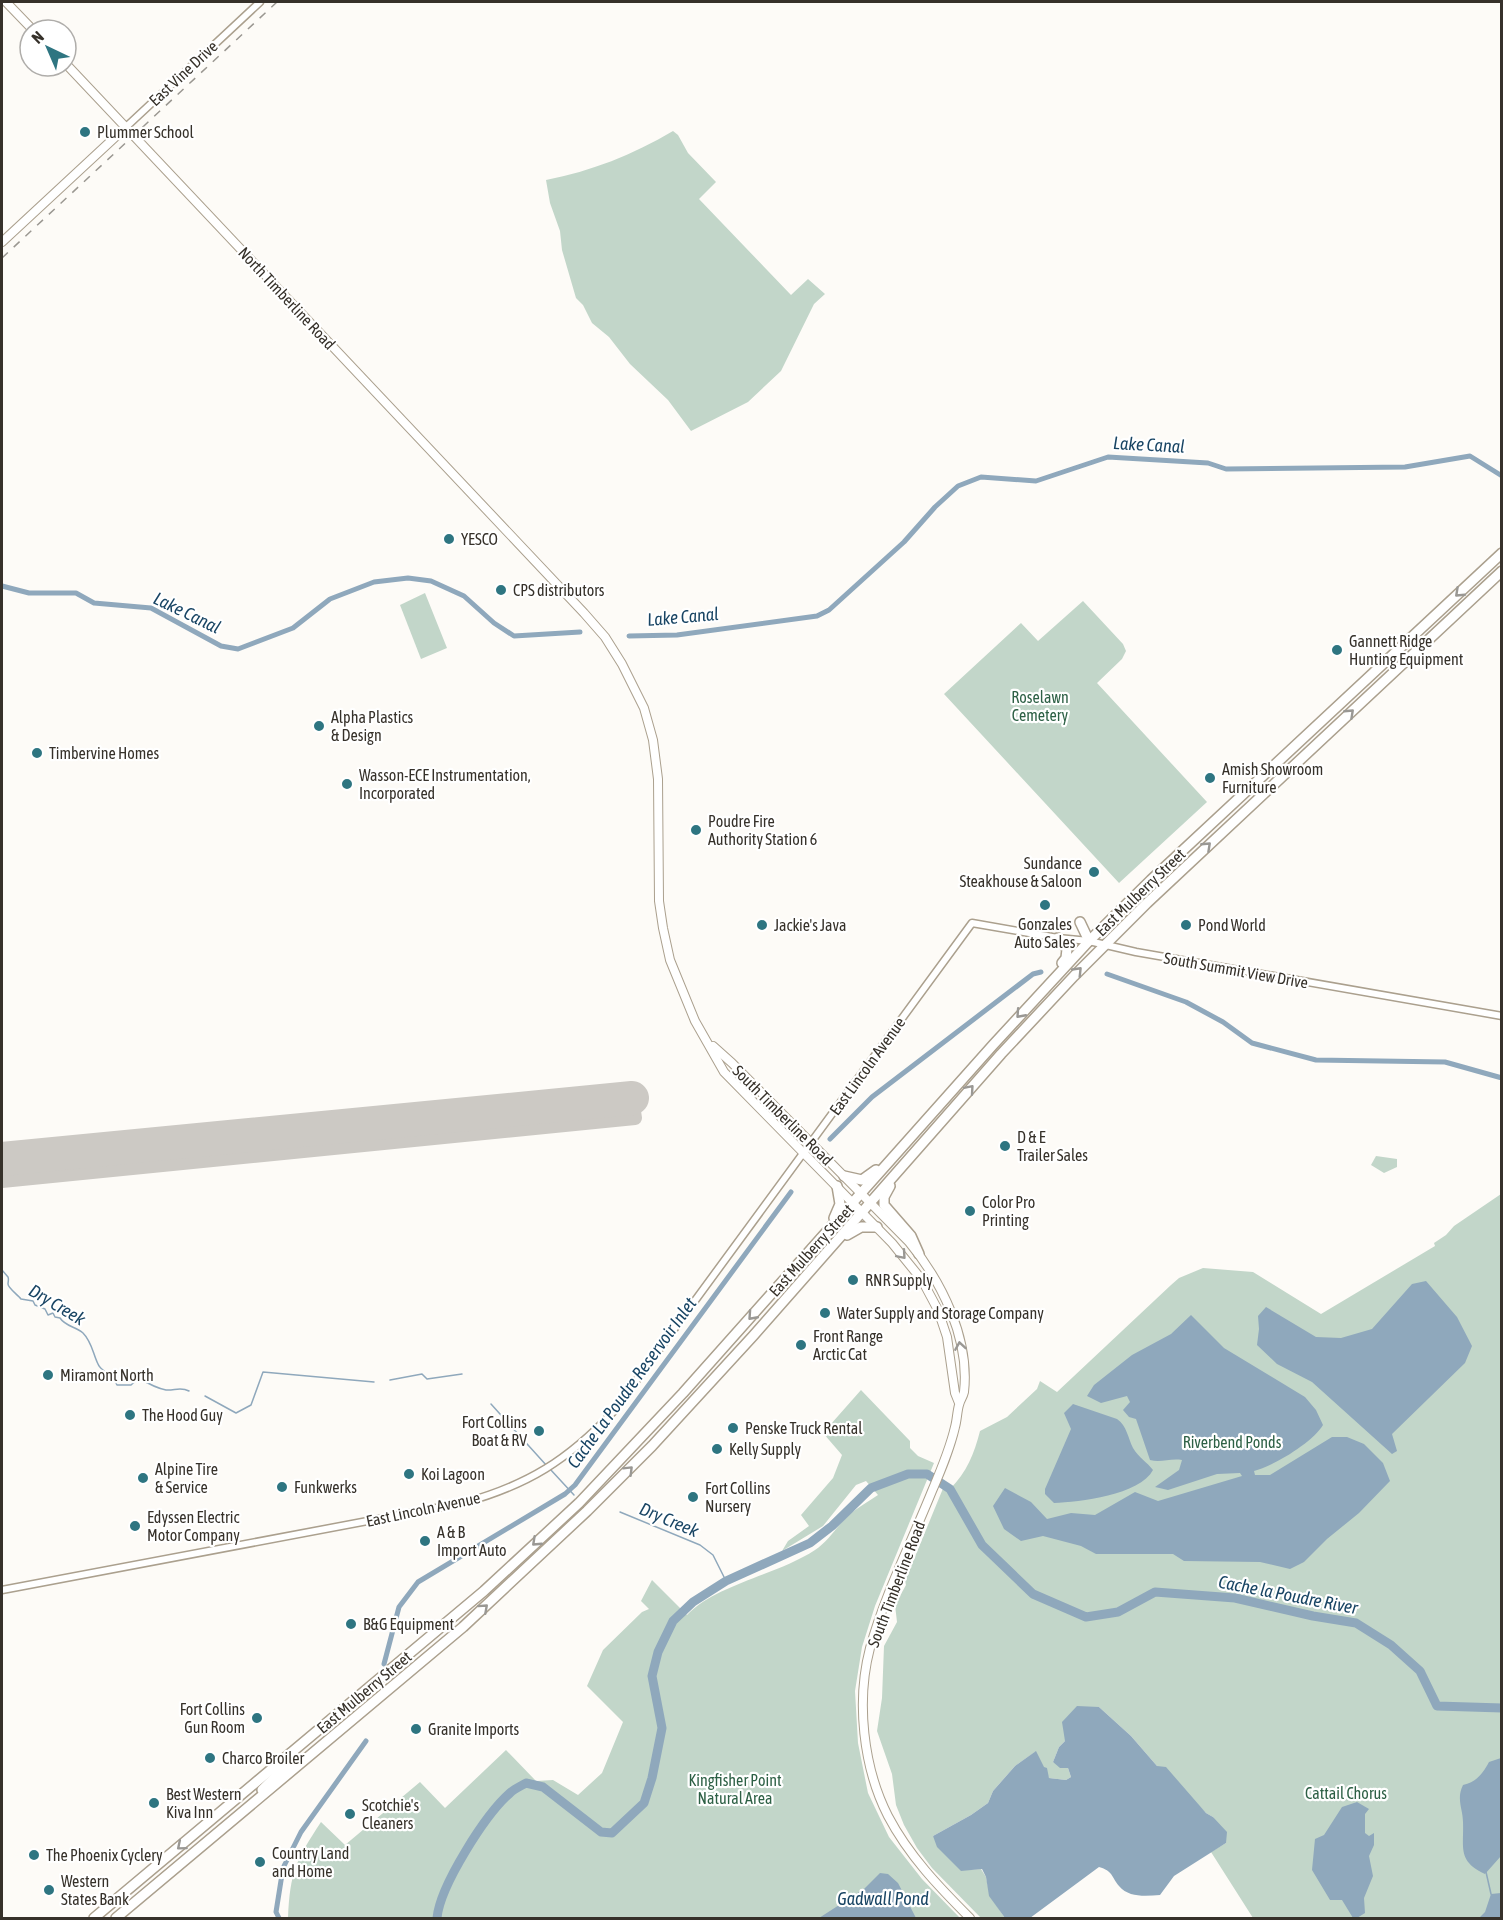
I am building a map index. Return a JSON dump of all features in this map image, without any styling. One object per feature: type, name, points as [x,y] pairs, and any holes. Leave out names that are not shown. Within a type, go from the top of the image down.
[{"type":"highway","name":"East Mulberry Street","points":[[94,1918],[484,1591],[579,1503],[683,1393],[954,1088],[1089,941],[1168,864],[1502,553]]},
{"type":"highway","name":"East Mulberry Street","points":[[116,1918],[506,1589],[587,1511],[652,1446],[1016,1038],[1105,945],[1502,571]]},
{"type":"highway","points":[[1080,922],[1089,941]]},
{"type":"highway","points":[[1041,992],[1050,976],[1067,956],[1067,949],[1058,938]]},
{"type":"highway","points":[[844,1176],[856,1180],[869,1177],[939,1099],[954,1088]]},
{"type":"highway","points":[[919,1254],[911,1236],[885,1208],[884,1197],[888,1188],[929,1142],[950,1112]]},
{"type":"highway","points":[[776,1289],[792,1265],[836,1215],[841,1200],[837,1186]]},
{"type":"highway","points":[[769,1317],[784,1306],[849,1233],[861,1227],[877,1227]]},
{"type":"highway","points":[[238,1816],[289,1763],[290,1754],[312,1746],[380,1690],[430,1654]]},
{"type":"main road","points":[[6,2],[21,18]]},
{"type":"main road","name":"North Timberline Road","points":[[78,77],[598,629]]},
{"type":"main road","name":"East Vine Drive","points":[[2,242],[126,127]]},
{"type":"main road","name":"South Timberline Road","points":[[598,629],[622,663],[635,688],[653,740],[658,778],[659,902],[670,960],[695,1021],[724,1072],[877,1227],[922,1280],[938,1310],[950,1351],[956,1394],[960,1403]]},
{"type":"main road","name":"South Timberline Road","points":[[710,1044],[811,1142],[919,1254],[943,1292],[957,1330],[964,1394],[946,1460],[880,1617],[870,1649],[864,1689],[864,1720],[867,1752],[876,1786],[907,1848],[930,1877],[970,1918]]},
{"type":"street","name":"East Vine Drive","points":[[126,127],[260,2]]},
{"type":"street","name":"South Summit View Drive","points":[[972,923],[1089,941],[1502,1016]]},
{"type":"street","name":"East Lincoln Avenue","points":[[2,1590],[463,1503],[514,1486],[548,1468],[591,1436],[614,1411],[972,923]]},
{"type":"green space","points":[[673,131],[678,135],[688,153],[716,182],[699,199],[791,295],[808,279],[825,294],[814,304],[781,371],[748,402],[691,431],[668,400],[630,364],[609,337],[592,323],[583,305],[576,298],[546,180],[611,161],[642,148]]},
{"type":"green space","points":[[425,593],[447,648],[421,659],[400,605]]},
{"type":"green space","name":"Roselawn Cemetery","points":[[1083,601],[1123,644],[1126,651],[1122,659],[1097,683],[1207,802],[1119,883],[944,694],[1021,623],[1038,641]]},
{"type":"green space","points":[[1376,1156],[1397,1159],[1397,1167],[1384,1173],[1371,1165]]},
{"type":"green space","points":[[1501,1194],[1501,1918],[1253,1918],[1211,1852],[1226,1843],[1213,1817],[1157,1766],[1131,1736],[1099,1707],[1059,1747],[1053,1762],[1068,1768],[1071,1777],[1066,1780],[1049,1778],[1035,1752],[1015,1766],[993,1791],[988,1803],[933,1836],[961,1870],[981,1869],[986,1877],[990,1896],[1005,1918],[981,1918],[932,1868],[904,1825],[896,1805],[892,1774],[877,1731],[882,1698],[884,1646],[897,1622],[895,1605],[906,1585],[905,1581],[944,1486],[950,1489],[961,1476],[972,1455],[980,1431],[1007,1417],[1037,1389],[1040,1381],[1057,1392],[1179,1278],[1203,1268],[1253,1272],[1321,1314],[1435,1246],[1434,1243],[1454,1226]]},
{"type":"green space","name":"Kingfisher Point Natural Area","points":[[861,1390],[910,1441],[910,1448],[918,1456],[934,1463],[875,1606],[862,1647],[855,1691],[858,1743],[868,1793],[889,1837],[922,1879],[960,1918],[288,1918],[290,1889],[296,1867],[321,1822],[345,1845],[420,1782],[445,1808],[506,1750],[536,1781],[553,1780],[578,1795],[602,1773],[623,1722],[587,1686],[603,1650],[642,1612],[649,1609],[641,1601],[652,1580],[687,1615],[714,1595],[800,1559],[815,1550],[851,1513],[878,1495],[866,1481],[856,1485],[823,1526],[782,1551],[788,1541],[809,1526],[801,1515],[833,1478],[842,1455],[823,1433]]},
{"type":"water","points":[[1426,1281],[1457,1317],[1472,1346],[1465,1363],[1392,1434],[1397,1451],[1392,1454],[1312,1382],[1277,1364],[1257,1345],[1258,1316],[1266,1307],[1316,1337],[1341,1338],[1372,1329],[1412,1284]]},
{"type":"water","points":[[1191,1315],[1224,1348],[1305,1397],[1316,1410],[1323,1425],[1302,1446],[1272,1464],[1254,1471],[1255,1475],[1270,1475],[1332,1437],[1347,1437],[1364,1444],[1383,1463],[1390,1481],[1359,1513],[1327,1539],[1304,1562],[1290,1569],[1260,1562],[1184,1561],[1173,1554],[1096,1554],[1081,1546],[1043,1536],[1021,1541],[1004,1529],[993,1506],[1005,1488],[1031,1502],[1047,1519],[1071,1513],[1095,1515],[1135,1492],[1158,1501],[1242,1476],[1240,1473],[1217,1474],[1168,1490],[1155,1487],[1179,1470],[1182,1460],[1150,1460],[1136,1419],[1129,1417],[1123,1410],[1130,1402],[1127,1396],[1101,1403],[1087,1396],[1094,1385],[1132,1355],[1171,1334]]},
{"type":"water","points":[[1073,1404],[1120,1422],[1135,1451],[1153,1470],[1146,1479],[1123,1491],[1093,1499],[1054,1503],[1045,1494],[1045,1489],[1071,1429],[1064,1413]]},
{"type":"water","points":[[1077,1706],[1099,1707],[1131,1736],[1157,1766],[1166,1767],[1206,1813],[1227,1832],[1226,1843],[1174,1876],[1160,1895],[1128,1893],[1119,1886],[1109,1872],[1099,1867],[1030,1918],[1005,1918],[989,1896],[986,1877],[982,1869],[961,1871],[937,1847],[933,1836],[988,1803],[993,1791],[1015,1766],[1036,1751],[1044,1767],[1047,1768],[1049,1778],[1066,1780],[1071,1777],[1068,1768],[1060,1768],[1053,1762],[1059,1747],[1065,1741],[1062,1722]]},
{"type":"water","points":[[1501,1758],[1501,1856],[1485,1874],[1470,1864],[1464,1853],[1460,1795],[1463,1785],[1479,1776],[1489,1762]]},
{"type":"water","points":[[1357,1802],[1369,1809],[1365,1814],[1365,1833],[1369,1836],[1374,1833],[1374,1845],[1369,1856],[1373,1876],[1364,1898],[1365,1913],[1353,1918],[1342,1900],[1330,1900],[1312,1870],[1315,1839],[1324,1835],[1342,1807]]},
{"type":"water","name":"Gadwall Pond","points":[[880,1873],[888,1874],[898,1883],[916,1918],[819,1918],[864,1889]]},
{"type":"water","points":[[1501,1893],[1501,1918],[1479,1918],[1485,1912],[1491,1894]]},
{"type":"waterway","name":"Lake Canal","points":[[629,636],[677,635],[817,616],[829,610],[904,542],[935,507],[958,486],[981,477],[1036,481],[1108,457],[1208,463],[1226,469],[1405,467],[1470,456],[1502,476]]},
{"type":"waterway","name":"Lake Canal","points":[[2,586],[29,593],[76,593],[94,603],[151,608],[221,646],[238,649],[293,628],[330,599],[374,582],[408,578],[431,581],[464,596],[494,623],[514,636],[580,632]]},
{"type":"waterway","name":"Cache La Poudre Reservoir Inlet","points":[[830,1139],[872,1097],[1033,974],[1041,972]]},
{"type":"waterway","name":"Cache La Poudre Reservoir Inlet","points":[[1107,974],[1186,1002],[1223,1022],[1252,1043],[1316,1060],[1445,1062],[1502,1078]]},
{"type":"waterway","name":"Cache La Poudre Reservoir Inlet","points":[[384,1664],[399,1607],[418,1582],[565,1494],[575,1485],[791,1192]]},
{"type":"waterway","name":"Dry Creek","points":[[2,1270],[8,1277],[8,1284],[21,1299],[33,1301],[35,1305],[45,1309],[48,1315],[53,1313],[55,1317],[83,1333],[99,1367],[117,1385],[131,1385],[139,1378],[162,1389],[189,1391]]},
{"type":"waterway","name":"Dry Creek","points":[[205,1396],[236,1413],[251,1405],[263,1372],[374,1382]]},
{"type":"waterway","name":"Dry Creek","points":[[390,1380],[422,1374],[427,1379],[462,1374]]},
{"type":"waterway","name":"Dry Creek","points":[[491,1404],[547,1466]]},
{"type":"waterway","name":"Dry Creek","points":[[550,1469],[574,1495]]},
{"type":"waterway","name":"Cache la Poudre River","points":[[437,1918],[440,1904],[455,1870],[488,1817],[512,1792],[526,1783],[543,1787],[601,1832],[612,1833],[644,1803],[652,1778],[662,1728],[652,1676],[658,1652],[673,1621],[693,1602],[726,1581],[810,1543],[832,1526],[871,1488],[908,1474],[927,1474],[950,1489],[982,1545],[1033,1594],[1086,1617],[1118,1612],[1155,1592],[1235,1598],[1313,1616],[1356,1623],[1391,1645],[1420,1671],[1437,1706],[1502,1708]]},
{"type":"waterway","name":"Dry Creek","points":[[620,1512],[700,1545],[713,1555],[726,1581]]},
{"type":"waterway","name":"Cache La Poudre Reservoir Inlet","points":[[279,1918],[276,1912],[283,1868],[301,1832],[366,1741]]},
{"type":"waterway","points":[[1486,1872],[1491,1894]]},
{"type":"taxiway","points":[[2,1181],[635,1118],[632,1098]]},
{"type":"runway","points":[[2,1159],[632,1098]]},
{"type":"railway","points":[[2,258],[277,2]]},
{"type":"place","name":"Plummer School","points":[[85,132]]},
{"type":"place","name":"YESCO","points":[[449,539]]},
{"type":"place","name":"CPS distributors","points":[[501,590]]},
{"type":"place","name":"Gannett Ridge Hunting Equipment","points":[[1337,650]]},
{"type":"place","name":"Alpha Plastics & Design","points":[[319,726]]},
{"type":"place","name":"Timbervine Homes","points":[[37,753]]},
{"type":"place","name":"Amish Showroom Furniture","points":[[1210,778]]},
{"type":"place","name":"Wasson-ECE Instrumentation, Incorporated","points":[[347,784]]},
{"type":"place","name":"Poudre Fire Authority Station 6","points":[[696,830]]},
{"type":"place","name":"Sundance Steakhouse & Saloon","points":[[1094,872]]},
{"type":"place","name":"Gonzales Auto Sales","points":[[1045,905]]},
{"type":"place","name":"Jackie's Java","points":[[762,925]]},
{"type":"place","name":"Pond World","points":[[1186,925]]},
{"type":"place","name":"D & E Trailer Sales","points":[[1005,1146]]},
{"type":"place","name":"Color Pro Printing","points":[[970,1211]]},
{"type":"place","name":"RNR Supply","points":[[853,1280]]},
{"type":"place","name":"Water Supply and Storage Company","points":[[825,1313]]},
{"type":"place","name":"Front Range Arctic Cat","points":[[801,1345]]},
{"type":"place","name":"Miramont North","points":[[48,1375]]},
{"type":"place","name":"The Hood Guy","points":[[130,1415]]},
{"type":"place","name":"Penske Truck Rental","points":[[733,1428]]},
{"type":"place","name":"Fort Collins Boat & RV","points":[[539,1431]]},
{"type":"place","name":"Kelly Supply","points":[[717,1449]]},
{"type":"place","name":"Koi Lagoon","points":[[409,1474]]},
{"type":"place","name":"Alpine Tire & Service","points":[[143,1478]]},
{"type":"place","name":"Funkwerks","points":[[282,1487]]},
{"type":"place","name":"Fort Collins Nursery","points":[[693,1497]]},
{"type":"place","name":"Edyssen Electric Motor Company","points":[[135,1526]]},
{"type":"place","name":"A & B Import Auto","points":[[425,1541]]},
{"type":"place","name":"B&G Equipment","points":[[351,1624]]},
{"type":"place","name":"Fort Collins Gun Room","points":[[257,1718]]},
{"type":"place","name":"Granite Imports","points":[[416,1729]]},
{"type":"place","name":"Charco Broiler","points":[[210,1758]]},
{"type":"place","name":"Best Western Kiva Inn","points":[[154,1803]]},
{"type":"place","name":"Scotchie's Cleaners","points":[[350,1814]]},
{"type":"place","name":"The Phoenix Cyclery","points":[[34,1855]]},
{"type":"place","name":"Country Land and Home","points":[[260,1862]]},
{"type":"place","name":"Western States Bank","points":[[49,1890]]},
{"type":"park label","name":"Riverbend Ponds","points":[[1232,1442]]},
{"type":"park label","name":"Cattail Chorus","points":[[1346,1793]]}]
